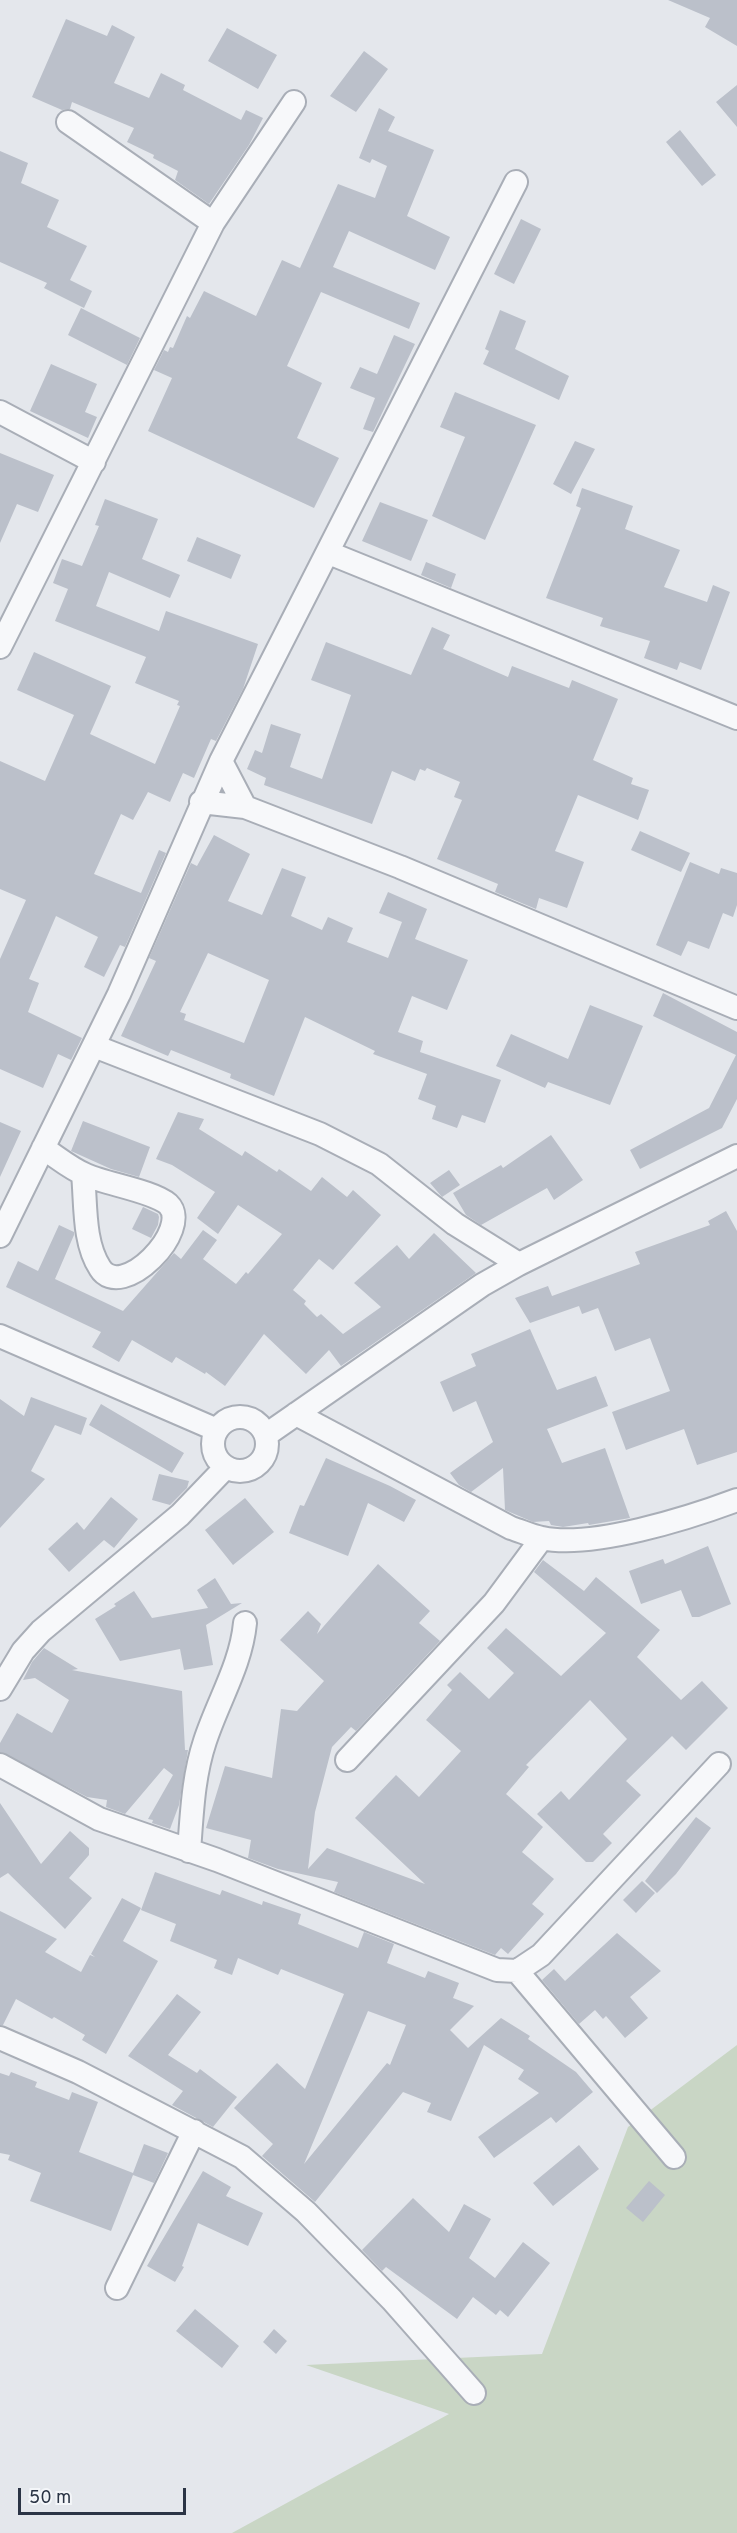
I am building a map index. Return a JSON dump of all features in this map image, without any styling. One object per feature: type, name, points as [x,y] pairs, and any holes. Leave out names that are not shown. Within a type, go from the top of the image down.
[{"type":"street","points":[[0,647],[213,223],[294,102]]},
{"type":"street","points":[[68,122],[213,223]]},
{"type":"street","points":[[0,1236],[119,994],[201,802],[221,761],[329,553],[516,182]]},
{"type":"street","points":[[0,412],[94,462]]},
{"type":"street","points":[[329,553],[737,718]]},
{"type":"street","points":[[221,761],[245,807]]},
{"type":"street","points":[[201,802],[245,807],[400,867],[737,1008]]},
{"type":"street","points":[[94,1046],[320,1134],[379,1164],[455,1224],[519,1264]]},
{"type":"street","points":[[44,1148],[83,1174],[156,1198],[169,1205],[173,1227],[169,1238],[137,1271],[122,1278],[111,1277],[101,1271],[95,1259],[89,1238],[83,1174]]},
{"type":"street","points":[[266,1435],[482,1285],[735,1152]]},
{"type":"street","points":[[0,1336],[217,1430]]},
{"type":"street","points":[[296,1414],[511,1528],[542,1538],[582,1540],[629,1532],[737,1500]]},
{"type":"street","points":[[236,1417],[248,1418],[259,1424],[266,1435],[268,1446],[264,1456],[258,1465],[248,1470],[236,1471],[226,1467],[218,1460],[213,1450],[213,1440],[217,1430],[225,1421],[236,1417]]},
{"type":"street","points":[[0,1689],[23,1651],[40,1631],[180,1515],[226,1467]]},
{"type":"street","points":[[347,1760],[494,1604],[542,1538]]},
{"type":"street","points":[[189,1851],[195,1775],[205,1740],[239,1656],[245,1623]]},
{"type":"street","points":[[0,1765],[99,1819],[189,1851],[497,1970],[517,1971],[541,1955],[719,1764]]},
{"type":"street","points":[[517,1971],[674,2157]]},
{"type":"street","points":[[0,2038],[78,2072],[242,2157],[306,2212],[392,2300],[474,2393]]},
{"type":"street","points":[[117,2288],[194,2131]]},
{"type":"green space","points":[[737,2045],[737,2533],[232,2533],[449,2414],[306,2365],[542,2354],[628,2127]]},
{"type":"building","points":[[668,0],[737,0],[737,46],[705,27],[710,18]]},
{"type":"building","points":[[66,19],[107,36],[112,25],[135,37],[114,83],[149,98],[161,73],[185,85],[183,90],[241,120],[246,110],[263,118],[249,145],[209,204],[175,180],[178,171],[153,158],[154,155],[127,142],[134,128],[72,102],[70,109],[62,110],[32,97]]},
{"type":"building","points":[[227,28],[277,55],[258,89],[208,61]]},
{"type":"building","points":[[364,51],[388,69],[356,112],[330,96]]},
{"type":"building","points":[[737,85],[737,127],[716,102]]},
{"type":"building","points":[[379,108],[395,117],[388,131],[434,150],[407,216],[450,237],[435,270],[349,231],[333,267],[420,303],[409,329],[321,292],[287,366],[322,383],[297,438],[339,458],[314,508],[148,431],[172,378],[154,370],[164,350],[168,352],[170,347],[173,348],[187,316],[190,318],[204,291],[256,316],[282,260],[300,268],[338,184],[375,198],[387,166],[372,159],[370,163],[359,158]]},
{"type":"building","points":[[680,130],[716,175],[702,186],[666,142]]},
{"type":"building","points":[[0,151],[28,163],[21,183],[59,200],[47,227],[87,246],[70,280],[92,291],[84,308],[44,288],[47,283],[0,262]]},
{"type":"building","points":[[521,219],[541,229],[514,284],[494,274]]},
{"type":"building","points":[[81,308],[140,338],[127,365],[68,335]]},
{"type":"building","points":[[500,310],[526,321],[515,349],[569,376],[559,400],[483,364],[489,351],[485,349]]},
{"type":"building","points":[[394,335],[415,344],[373,432],[363,429],[375,398],[350,388],[360,367],[377,374]]},
{"type":"building","points":[[51,364],[97,384],[85,412],[97,417],[88,438],[30,411]]},
{"type":"building","points":[[455,392],[536,425],[485,540],[432,516],[465,437],[440,427]]},
{"type":"building","points":[[575,441],[595,449],[571,494],[553,484]]},
{"type":"building","points":[[0,453],[54,475],[38,512],[17,504],[0,543]]},
{"type":"building","points":[[582,488],[633,506],[625,529],[680,550],[664,587],[707,602],[713,585],[730,592],[701,670],[680,662],[677,670],[644,658],[650,641],[600,626],[603,618],[546,598],[581,508],[576,506]]},
{"type":"building","points":[[105,499],[158,519],[142,559],[180,575],[170,598],[109,572],[96,606],[159,631],[166,611],[258,644],[243,689],[216,741],[211,739],[194,778],[183,773],[170,802],[148,792],[133,820],[121,814],[94,874],[141,893],[159,850],[166,853],[125,947],[120,945],[104,977],[84,967],[98,937],[56,916],[29,979],[39,983],[28,1012],[82,1038],[71,1060],[58,1054],[43,1088],[0,1069],[0,959],[26,900],[0,889],[0,761],[45,781],[74,715],[17,690],[34,652],[111,686],[90,734],[155,764],[180,706],[177,705],[179,701],[135,683],[146,657],[55,621],[68,589],[53,583],[62,559],[82,566],[99,526],[95,525]]},
{"type":"building","points":[[380,502],[428,520],[411,561],[362,541]]},
{"type":"building","points":[[197,537],[241,555],[231,579],[187,561]]},
{"type":"building","points":[[426,562],[456,574],[451,588],[421,575]]},
{"type":"building","points":[[432,627],[450,635],[443,649],[508,677],[512,666],[569,688],[572,680],[618,699],[593,760],[633,778],[631,784],[649,790],[638,820],[578,795],[555,851],[584,862],[567,908],[539,898],[536,909],[495,892],[498,884],[437,859],[462,800],[454,797],[460,782],[427,768],[425,771],[420,769],[415,781],[392,771],[372,824],[264,785],[266,778],[247,769],[255,750],[262,753],[271,724],[301,734],[290,767],[322,779],[351,695],[311,680],[326,642],[411,675]]},
{"type":"building","points":[[640,831],[690,853],[681,872],[631,850]]},
{"type":"building","points":[[214,835],[250,854],[228,901],[262,915],[282,868],[306,877],[291,916],[322,930],[328,917],[353,928],[347,942],[388,958],[402,922],[379,913],[388,892],[427,909],[415,939],[468,960],[447,1010],[412,996],[398,1032],[423,1041],[420,1052],[501,1080],[485,1123],[462,1115],[457,1128],[432,1119],[436,1106],[418,1099],[427,1074],[373,1054],[375,1051],[305,1017],[274,1096],[230,1078],[231,1074],[171,1050],[168,1056],[121,1036],[156,961],[149,958],[191,863],[197,866]],"holes":[[[208,953],[269,980],[244,1043],[184,1020],[186,1014],[180,1012]]]},
{"type":"building","points":[[690,862],[719,874],[721,868],[737,873],[737,905],[733,917],[723,913],[709,949],[688,941],[681,956],[656,945]]},
{"type":"building","points":[[663,993],[737,1032],[737,1099],[722,1128],[640,1169],[630,1150],[709,1108],[736,1055],[653,1016]]},
{"type":"building","points":[[590,1005],[643,1026],[610,1105],[548,1082],[545,1088],[496,1066],[511,1034],[568,1059]]},
{"type":"building","points":[[178,1112],[204,1119],[199,1129],[242,1156],[245,1151],[277,1172],[279,1169],[311,1191],[322,1177],[347,1197],[353,1190],[381,1215],[333,1270],[319,1259],[293,1290],[306,1301],[304,1304],[317,1317],[321,1314],[343,1334],[381,1307],[354,1283],[397,1245],[409,1259],[434,1233],[476,1273],[341,1366],[329,1350],[306,1374],[264,1334],[225,1386],[206,1372],[205,1374],[176,1357],[172,1363],[132,1340],[119,1362],[92,1347],[101,1332],[6,1287],[18,1261],[38,1271],[59,1225],[74,1232],[74,1235],[55,1279],[123,1311],[174,1253],[181,1259],[203,1230],[217,1240],[203,1259],[236,1284],[246,1272],[248,1274],[282,1234],[238,1205],[218,1234],[197,1218],[215,1192],[172,1165],[156,1159]]},
{"type":"building","points":[[83,1121],[150,1147],[139,1177],[111,1169],[71,1151]]},
{"type":"building","points":[[0,1122],[21,1131],[0,1177]]},
{"type":"building","points":[[551,1135],[583,1180],[554,1200],[547,1188],[481,1225],[466,1215],[453,1193],[501,1165],[503,1168]]},
{"type":"building","points":[[449,1170],[460,1185],[442,1197],[430,1183]]},
{"type":"building","points":[[143,1207],[158,1214],[159,1217],[158,1225],[151,1238],[132,1229]]},
{"type":"building","points":[[726,1211],[737,1231],[737,1452],[697,1465],[684,1429],[626,1450],[612,1412],[670,1391],[650,1338],[615,1351],[598,1308],[582,1314],[579,1306],[530,1323],[515,1298],[548,1286],[552,1296],[640,1264],[635,1252],[710,1225],[708,1221]]},
{"type":"building","points":[[530,1329],[557,1390],[596,1376],[608,1406],[547,1429],[562,1463],[605,1448],[630,1518],[563,1527],[551,1525],[549,1521],[533,1522],[505,1510],[503,1468],[471,1492],[459,1485],[450,1473],[493,1442],[476,1401],[453,1412],[440,1382],[476,1366],[471,1354]]},
{"type":"building","points":[[31,1397],[87,1418],[81,1435],[55,1425],[31,1471],[45,1479],[0,1528],[0,1399],[24,1416]]},
{"type":"building","points":[[101,1404],[184,1453],[172,1473],[89,1425]]},
{"type":"building","points":[[326,1458],[416,1500],[404,1522],[368,1503],[348,1556],[289,1533],[300,1505],[304,1506]]},
{"type":"building","points":[[159,1474],[189,1481],[187,1488],[170,1505],[152,1500]]},
{"type":"building","points":[[111,1497],[138,1519],[114,1548],[104,1540],[69,1572],[48,1549],[77,1522],[84,1530]]},
{"type":"building","points":[[245,1498],[274,1532],[233,1565],[205,1530]]},
{"type":"building","points":[[708,1546],[731,1604],[699,1617],[692,1617],[681,1590],[641,1604],[629,1571],[663,1559],[665,1564]]},
{"type":"building","points":[[543,1560],[584,1591],[596,1577],[660,1630],[637,1657],[681,1700],[702,1681],[728,1708],[686,1750],[672,1736],[626,1781],[641,1795],[603,1834],[612,1843],[593,1862],[586,1862],[537,1814],[561,1791],[569,1800],[627,1739],[590,1700],[526,1765],[529,1767],[506,1794],[543,1827],[522,1852],[554,1879],[532,1904],[544,1914],[508,1954],[501,1948],[495,1955],[334,1892],[338,1882],[278,1869],[248,1858],[251,1840],[206,1828],[225,1766],[272,1778],[281,1709],[297,1711],[324,1681],[280,1640],[308,1611],[321,1624],[317,1634],[378,1564],[430,1611],[419,1623],[440,1641],[356,1731],[351,1727],[332,1747],[315,1812],[308,1869],[327,1848],[425,1884],[355,1818],[396,1775],[419,1797],[461,1751],[426,1720],[452,1690],[447,1685],[460,1672],[489,1699],[514,1673],[487,1648],[506,1628],[561,1676],[606,1633],[534,1572]]},
{"type":"building","points":[[215,1578],[231,1604],[242,1603],[206,1625],[213,1665],[184,1670],[180,1649],[120,1661],[95,1619],[134,1591],[152,1618],[208,1608],[197,1590]]},
{"type":"building","points":[[44,1648],[78,1669],[72,1670],[182,1691],[185,1750],[188,1750],[179,1805],[170,1829],[152,1823],[153,1820],[148,1819],[173,1775],[164,1768],[125,1814],[106,1807],[107,1800],[87,1797],[0,1752],[0,1743],[17,1713],[52,1733],[69,1700],[35,1678],[23,1680],[32,1662]]},
{"type":"building","points":[[0,1803],[41,1864],[70,1831],[89,1848],[89,1855],[69,1878],[92,1898],[65,1929],[8,1873],[0,1878]]},
{"type":"building","points":[[696,1817],[711,1828],[676,1874],[657,1893],[645,1881]]},
{"type":"building","points":[[155,1872],[220,1895],[222,1890],[262,1905],[263,1901],[301,1914],[298,1924],[358,1948],[364,1932],[394,1944],[387,1963],[425,1978],[428,1971],[459,1983],[453,1998],[474,2006],[450,2030],[468,2048],[501,2018],[530,2036],[528,2039],[576,2072],[593,2092],[556,2123],[551,2117],[494,2158],[478,2137],[539,2093],[518,2079],[524,2070],[484,2045],[451,2121],[427,2112],[431,2103],[403,2092],[315,2202],[262,2156],[273,2144],[234,2108],[277,2063],[305,2089],[344,1994],[281,1969],[278,1975],[238,1958],[232,1975],[214,1968],[217,1960],[170,1941],[176,1924],[141,1910]],"holes":[[[368,2011],[406,2025],[390,2065],[387,2063],[304,2164]]]},
{"type":"building","points":[[642,1881],[655,1893],[636,1913],[623,1900]]},
{"type":"building","points":[[122,1898],[141,1908],[123,1941],[158,1961],[106,2054],[82,2040],[85,2035],[16,1999],[3,2025],[0,2025],[0,1911],[57,1939],[45,1952],[81,1972],[90,1955],[95,1957],[91,1954]]},
{"type":"building","points":[[617,1933],[661,1971],[630,1997],[648,2018],[625,2038],[606,2016],[603,2019],[595,2010],[579,2024],[542,1980],[554,1969],[565,1981]]},
{"type":"building","points":[[177,1994],[201,2012],[168,2055],[197,2073],[200,2069],[237,2097],[213,2127],[172,2105],[183,2091],[128,2056]]},
{"type":"building","points":[[11,2072],[37,2082],[35,2087],[69,2100],[72,2092],[98,2102],[79,2152],[133,2173],[144,2144],[168,2153],[154,2183],[133,2175],[111,2231],[30,2201],[41,2173],[8,2160],[10,2155],[0,2153],[0,2073],[9,2076]]},
{"type":"building","points":[[579,2145],[599,2169],[553,2206],[533,2183]]},
{"type":"building","points":[[203,2171],[231,2187],[226,2196],[263,2213],[248,2246],[198,2223],[182,2266],[184,2267],[175,2282],[147,2266]]},
{"type":"building","points":[[649,2181],[665,2195],[643,2222],[626,2208]]},
{"type":"building","points":[[413,2198],[449,2232],[464,2204],[491,2219],[469,2258],[495,2278],[523,2242],[550,2263],[508,2317],[500,2310],[496,2315],[473,2297],[457,2319],[386,2267],[382,2271],[362,2250]]},
{"type":"building","points":[[195,2309],[239,2346],[222,2368],[176,2331]]},
{"type":"building","points":[[274,2329],[287,2341],[276,2354],[263,2342]]}]
